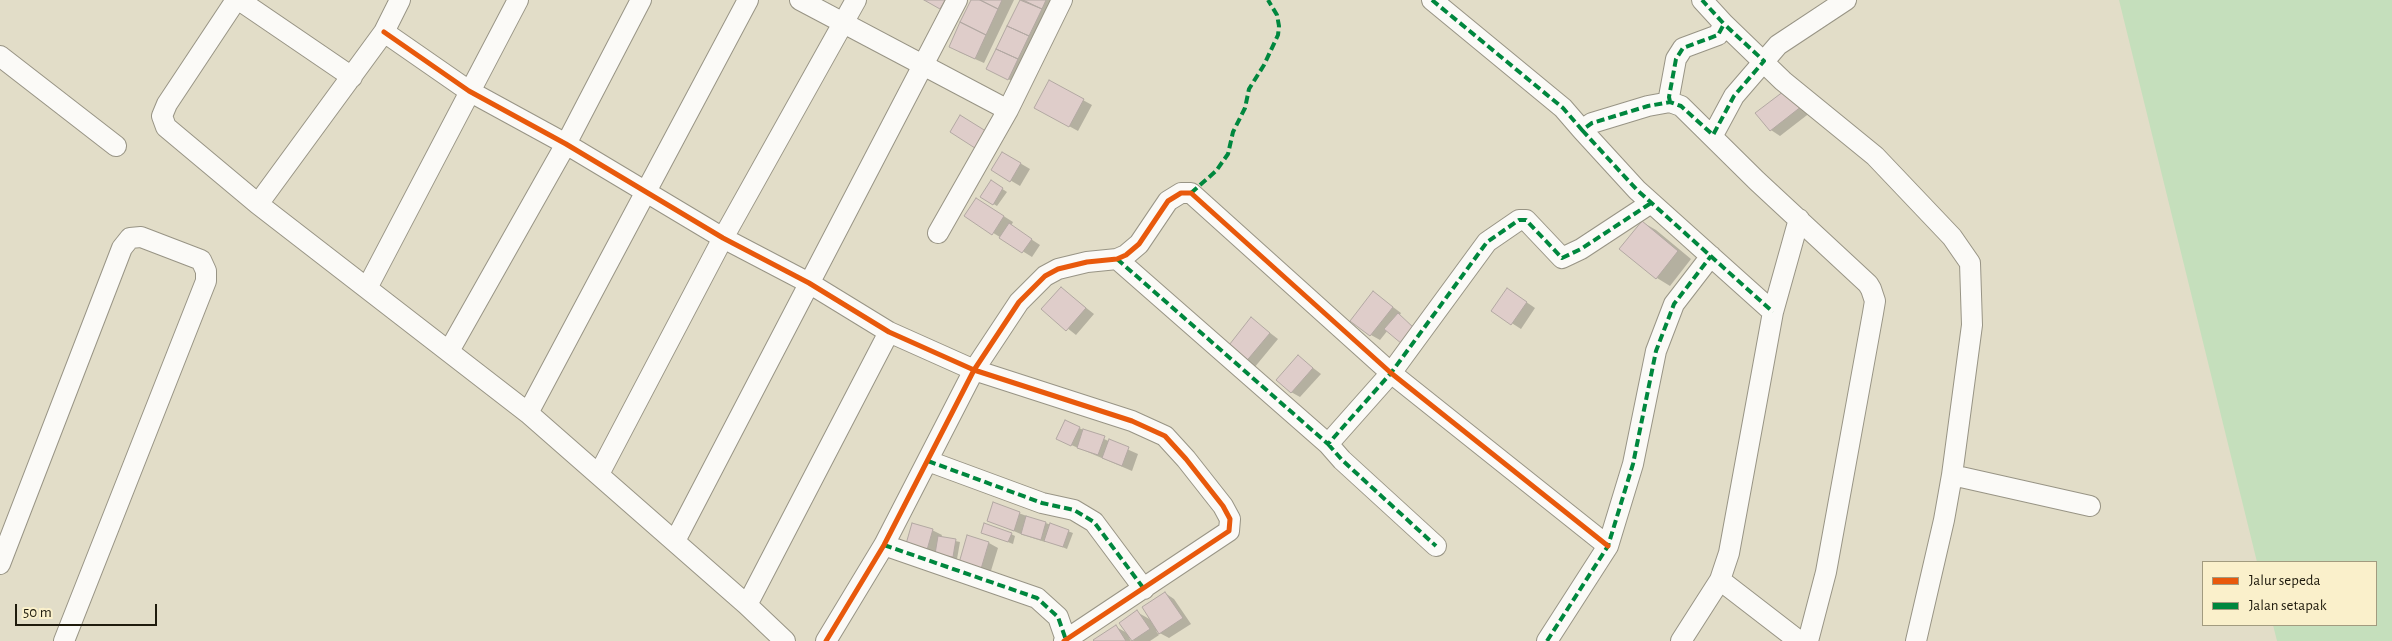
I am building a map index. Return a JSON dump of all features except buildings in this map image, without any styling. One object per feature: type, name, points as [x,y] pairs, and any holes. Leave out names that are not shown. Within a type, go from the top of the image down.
[{"type":"street","points":[[352,77],[238,0],[167,104],[162,116],[166,127],[172,133],[258,204],[528,413],[675,541],[785,641]]},
{"type":"street","points":[[258,204],[384,32],[400,0]]},
{"type":"street","points":[[367,288],[518,0]]},
{"type":"street","points":[[449,351],[566,144],[642,0]]},
{"type":"street","points":[[528,413],[748,0]]},
{"type":"street","points":[[800,0],[1008,110]]},
{"type":"street","points":[[599,474],[723,238],[856,0]]},
{"type":"street","points":[[675,541],[957,0]]},
{"type":"street","points":[[938,232],[1008,110],[1062,0]]},
{"type":"street","points":[[1432,0],[1563,108],[1651,203],[1774,312]]},
{"type":"street","points":[[1702,0],[1783,81],[1875,156],[1952,237],[1970,263],[1972,325],[1952,475],[1944,520],[1916,641]]},
{"type":"street","points":[[1713,135],[1734,96],[1778,44],[1846,0]]},
{"type":"street","points":[[1670,102],[1669,97],[1676,59],[1683,48],[1718,35],[1724,24]]},
{"type":"street","points":[[384,32],[469,91],[566,144],[646,194],[723,238],[809,283],[889,332],[974,370],[1153,429],[1165,436],[1223,506],[1229,516],[1230,528],[1227,534],[1065,640],[1058,617],[1046,604],[1037,598],[884,545]]},
{"type":"street","points":[[0,56],[116,146]]},
{"type":"street","points":[[1582,130],[1592,123],[1648,106],[1670,102],[1681,106],[1713,135],[1758,182],[1868,284],[1875,301],[1826,572],[1808,641]]},
{"type":"street","points":[[826,641],[884,545],[974,370],[1008,316],[1045,276],[1071,265],[1117,259],[1126,255],[1139,244],[1172,197],[1180,193],[1191,193],[1391,373],[1608,546]]},
{"type":"street","points":[[1328,444],[1391,373],[1487,242],[1519,220],[1526,220],[1562,258],[1581,249],[1651,203]]},
{"type":"street","points":[[1681,641],[1720,580],[1729,553],[1774,312],[1799,219]]},
{"type":"street","points":[[0,564],[122,248],[130,238],[141,237],[201,260],[206,271],[206,281],[64,641]]},
{"type":"street","points":[[1548,641],[1608,546],[1633,464],[1656,351],[1674,304],[1711,256]]},
{"type":"street","points":[[1117,259],[1328,444],[1342,460],[1436,546]]},
{"type":"street","points":[[747,605],[889,332]]},
{"type":"street","points":[[928,461],[1042,503],[1074,510],[1094,522],[1144,589]]},
{"type":"street","points":[[1952,475],[2090,506]]},
{"type":"street","points":[[1720,580],[1798,641]]},
{"type":"green space","points":[[2119,0],[2392,0],[2392,641],[2277,641],[2273,626],[2377,626],[2377,561],[2257,561]]},
{"type":"marked path","points":[[1191,193],[1216,171],[1228,154],[1233,132],[1245,108],[1249,89],[1264,65],[1278,35],[1277,15],[1268,0]]},
{"type":"marked path","points":[[1432,0],[1563,108],[1582,130],[1592,123],[1648,106],[1670,102],[1681,106],[1713,135],[1734,96],[1764,61],[1724,24]]},
{"type":"marked path","points":[[1670,102],[1669,97],[1676,59],[1683,48],[1718,35],[1724,24],[1702,0]]},
{"type":"marked path","points":[[1582,130],[1637,190],[1773,312]]},
{"type":"marked path","points":[[1117,259],[1328,444],[1391,373],[1487,242],[1519,220],[1526,220],[1562,258],[1581,249],[1651,203]]},
{"type":"marked path","points":[[1547,641],[1608,546],[1633,464],[1656,351],[1674,304],[1711,256]]},
{"type":"marked path","points":[[1328,444],[1342,460],[1436,546]]},
{"type":"marked path","points":[[928,461],[1042,503],[1074,510],[1094,522],[1144,589]]},
{"type":"marked path","points":[[884,545],[1037,598],[1058,617],[1066,640]]},
{"type":"cycle path","points":[[384,32],[469,91],[566,144],[723,238],[809,283],[889,332],[974,370],[1132,421],[1165,436],[1223,506],[1230,519],[1229,531],[1064,641]]},
{"type":"cycle path","points":[[826,641],[884,545],[974,370],[1019,302],[1045,276],[1058,269],[1087,262],[1117,259],[1126,255],[1139,244],[1168,201],[1181,193],[1191,193],[1391,373],[1608,546]]}]
